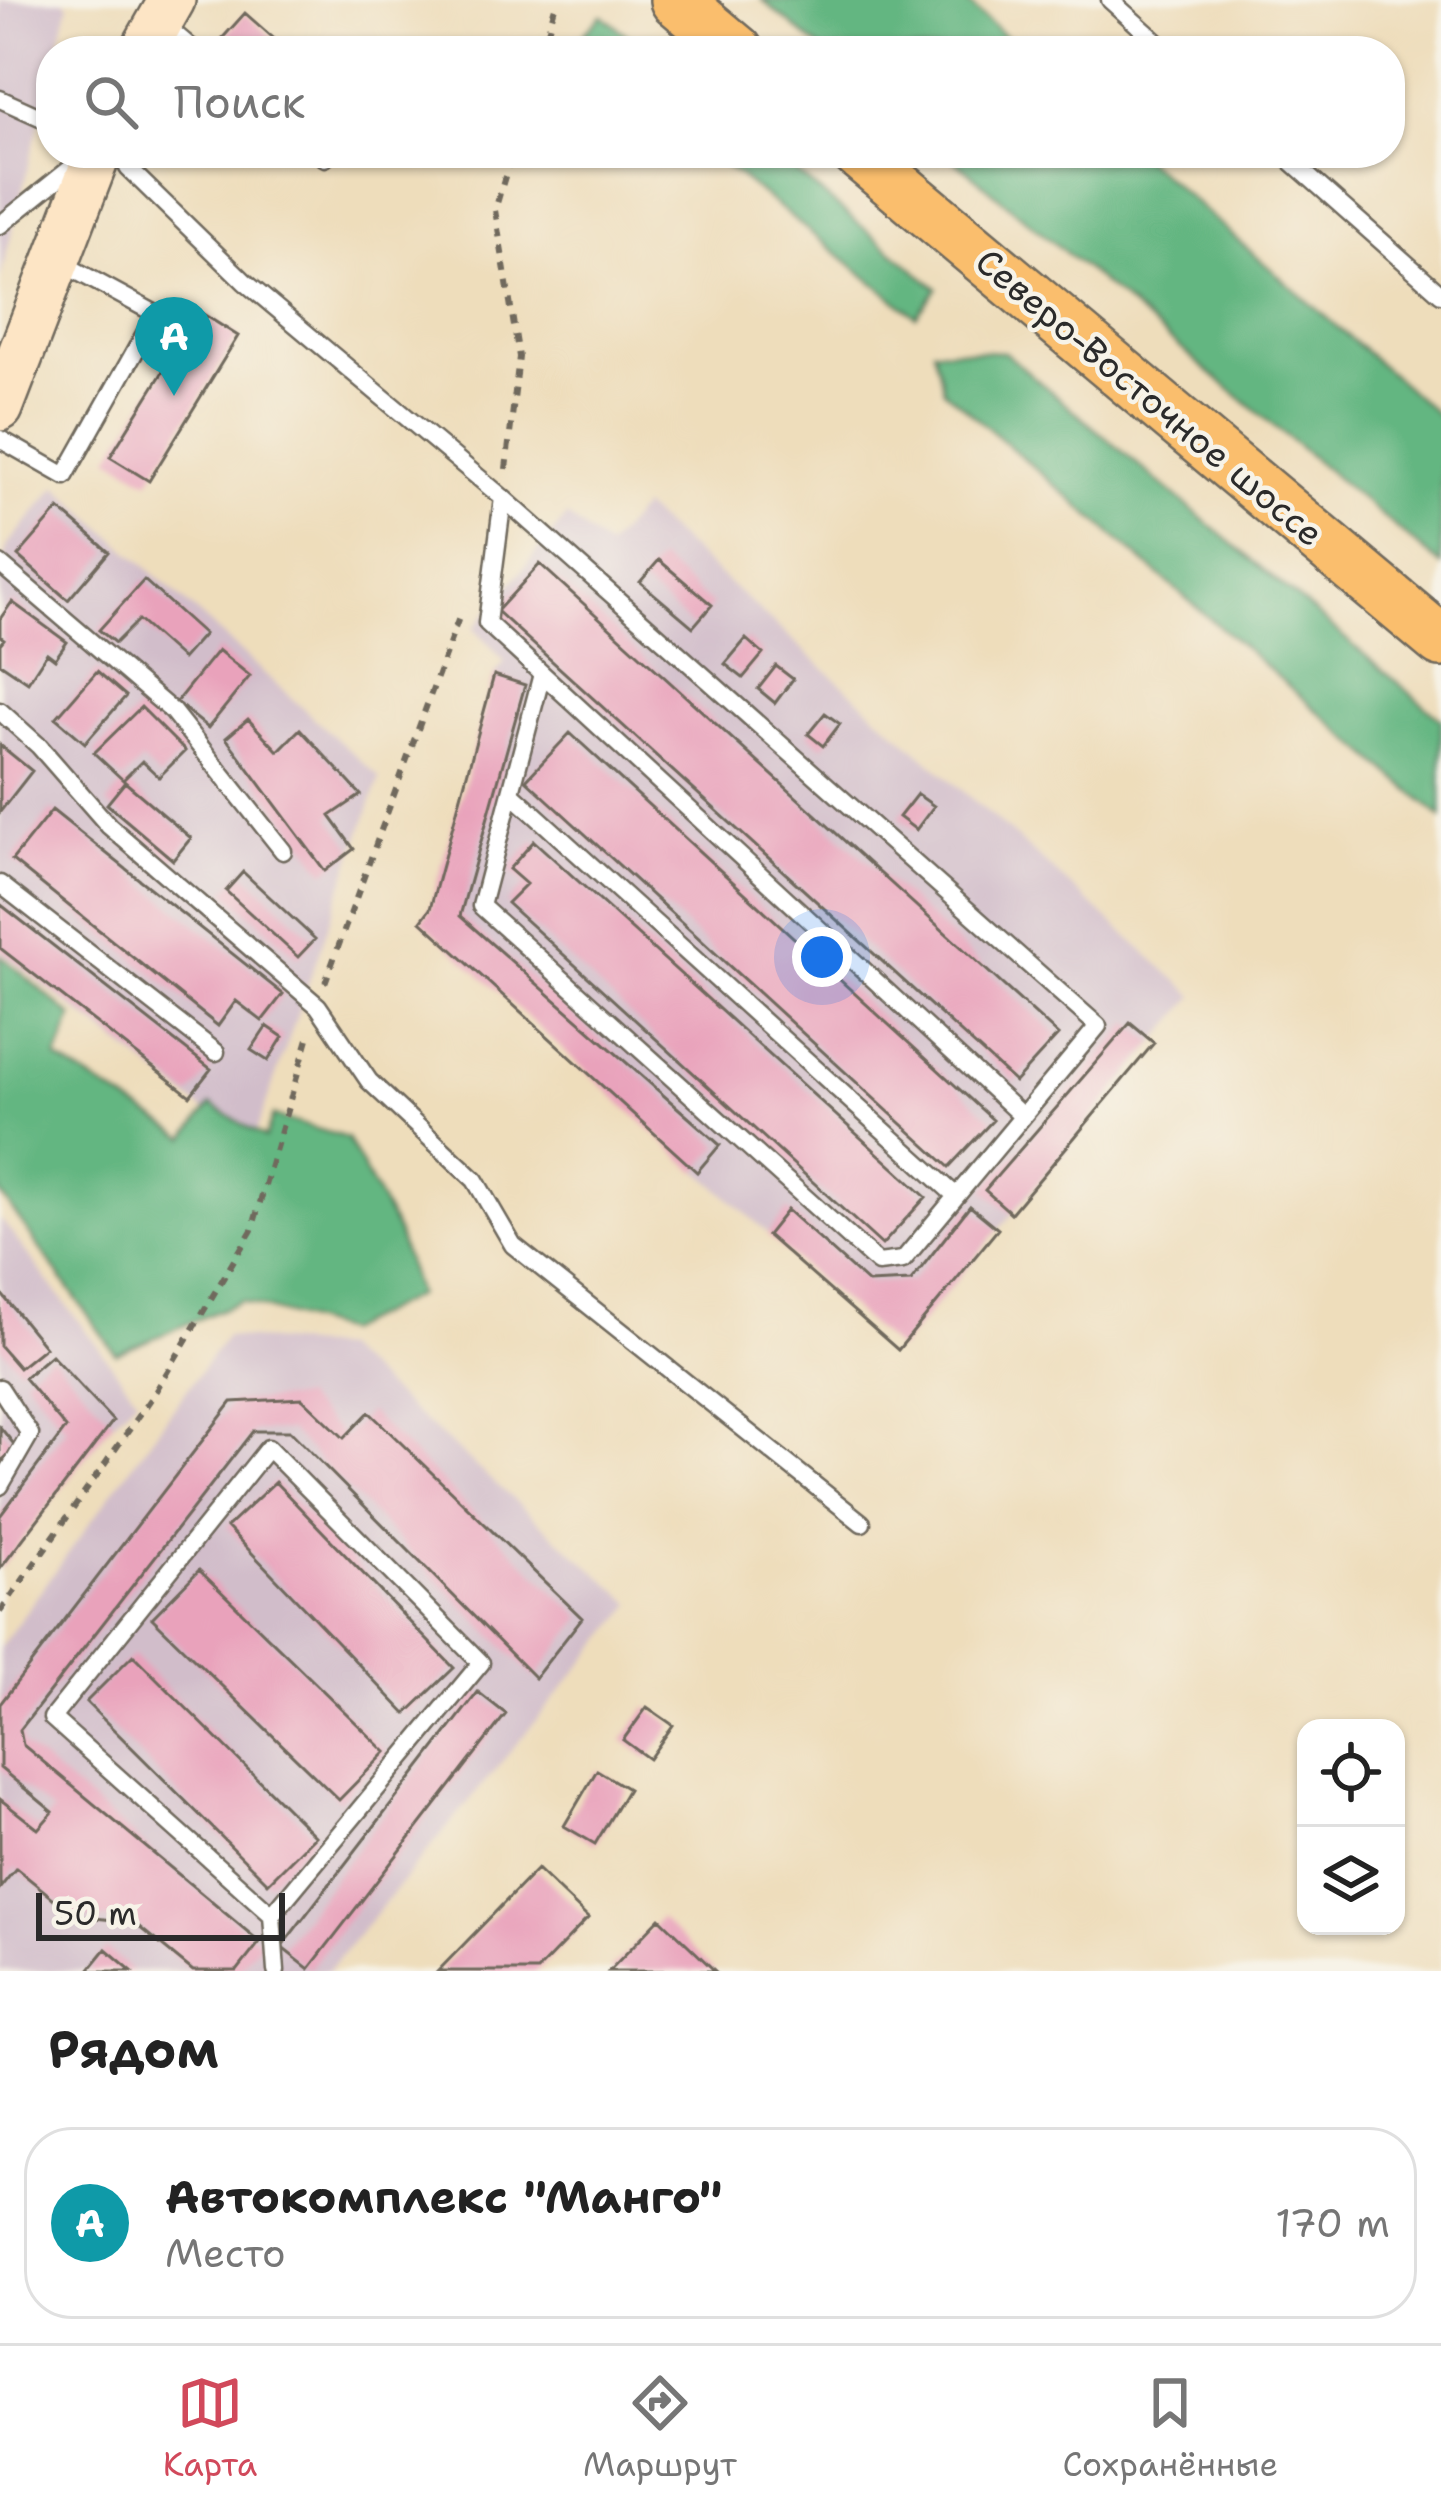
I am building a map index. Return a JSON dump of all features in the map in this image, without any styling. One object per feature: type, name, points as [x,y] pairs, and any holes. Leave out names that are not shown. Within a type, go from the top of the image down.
[{"type":"main road","points":[[676,0],[718,36]]},
{"type":"main road","name":"Северо-Восточное шоссе","points":[[876,168],[1441,640]]},
{"type":"street","points":[[0,408],[89,168]]},
{"type":"lane","points":[[1110,0],[1150,36]]},
{"type":"lane","points":[[0,99],[36,115]]},
{"type":"lane","points":[[0,225],[74,168]]},
{"type":"lane","points":[[128,168],[245,282],[503,498],[1098,1026],[903,1259],[878,1263],[481,906],[542,674]]},
{"type":"lane","points":[[1299,168],[1441,294]]},
{"type":"lane","points":[[0,439],[65,476],[156,314],[56,260]]},
{"type":"lane","points":[[503,498],[487,623],[1022,1116]]},
{"type":"lane","points":[[0,564],[172,711],[283,851]]},
{"type":"lane","points":[[0,711],[39,746],[109,826],[318,1006],[369,1081],[475,1180],[513,1245],[862,1523]]},
{"type":"lane","points":[[511,793],[956,1196]]},
{"type":"lane","points":[[0,884],[216,1052]]},
{"type":"lane","points":[[0,1388],[30,1434],[0,1486]]},
{"type":"lane","points":[[272,1915],[52,1718],[268,1448],[481,1663],[272,1915],[276,1971]]},
{"type":"path","points":[[546,36],[557,0]]},
{"type":"path","points":[[503,498],[519,357],[496,210],[508,168]]},
{"type":"path","points":[[0,1612],[152,1399],[252,1230],[318,1006],[463,607]]},
{"type":"shaded area","points":[[0,0],[63,0],[69,4],[61,36],[36,36],[36,136],[0,280]]},
{"type":"shaded area","points":[[57,486],[380,778],[251,1147],[0,951],[0,570],[8,545]]},
{"type":"shaded area","points":[[642,507],[1195,996],[898,1350],[421,921],[430,909],[494,675],[505,662],[474,628],[567,516],[607,548]]},
{"type":"shaded area","points":[[0,1218],[137,1398],[113,1422],[0,1569]]},
{"type":"shaded area","points":[[226,1336],[341,1349],[633,1604],[328,1971],[0,1971],[0,1647]]},
{"type":"green space","points":[[762,0],[964,0],[1005,36],[805,36]]},
{"type":"green space","points":[[602,15],[628,36],[582,36]]},
{"type":"green space","points":[[729,168],[790,168],[937,288],[916,316]]},
{"type":"green space","points":[[964,168],[1155,168],[1441,418],[1441,565]]},
{"type":"green space","points":[[933,349],[1004,352],[1441,719],[1441,817],[944,390]]},
{"type":"green space","points":[[0,955],[73,1017],[57,1059],[186,1138],[211,1105],[265,1138],[273,1116],[347,1138],[397,1232],[417,1295],[343,1332],[241,1301],[116,1354],[0,1193]]},
{"type":"building","points":[[245,13],[271,36],[224,36]]},
{"type":"building","points":[[200,312],[238,336],[149,481],[110,457]]},
{"type":"building","points":[[59,509],[109,552],[68,600],[18,556]]},
{"type":"building","points":[[659,560],[712,605],[693,627],[640,582]]},
{"type":"building","points":[[540,564],[1058,1035],[1015,1082],[497,611]]},
{"type":"building","points":[[144,580],[204,634],[182,659],[138,620],[115,643],[99,630]]},
{"type":"building","points":[[12,602],[67,642],[55,659],[47,653],[28,682],[0,663],[4,639],[0,619]]},
{"type":"building","points":[[746,639],[763,654],[743,678],[725,664]]},
{"type":"building","points":[[218,650],[250,676],[208,728],[176,702]]},
{"type":"building","points":[[776,666],[793,679],[775,703],[758,689]]},
{"type":"building","points":[[97,671],[126,696],[85,743],[56,718]]},
{"type":"building","points":[[494,675],[525,685],[460,916],[720,1145],[697,1172],[421,921],[430,909]]},
{"type":"building","points":[[141,707],[185,751],[159,777],[142,761],[123,780],[94,753]]},
{"type":"building","points":[[825,713],[840,724],[823,746],[808,734]]},
{"type":"building","points":[[248,719],[278,751],[300,729],[361,795],[330,816],[354,849],[325,871],[226,738]]},
{"type":"building","points":[[570,733],[993,1120],[949,1167],[526,780]]},
{"type":"building","points":[[0,745],[32,771],[0,812]]},
{"type":"building","points":[[125,782],[191,838],[173,860],[107,804]]},
{"type":"building","points":[[917,794],[934,806],[916,830],[899,817]]},
{"type":"building","points":[[52,810],[283,994],[262,1021],[236,1001],[218,1026],[12,860]]},
{"type":"building","points":[[534,841],[926,1197],[882,1245],[507,903],[526,884],[509,869]]},
{"type":"building","points":[[243,872],[315,939],[298,957],[226,891]]},
{"type":"building","points":[[0,904],[211,1069],[190,1096],[0,948]]},
{"type":"building","points":[[1130,1023],[1154,1043],[1011,1213],[985,1190]]},
{"type":"building","points":[[267,1026],[283,1037],[268,1061],[251,1050]]},
{"type":"building","points":[[970,1206],[998,1229],[898,1350],[767,1235],[787,1210],[868,1283],[911,1281]]},
{"type":"building","points":[[0,1292],[45,1347],[19,1368],[0,1346]]},
{"type":"building","points":[[51,1355],[113,1421],[0,1569],[0,1516],[66,1428],[24,1378]]},
{"type":"building","points":[[302,1398],[344,1438],[369,1412],[582,1618],[535,1678],[290,1431],[253,1431],[20,1730],[23,1745],[260,1942],[237,1971],[193,1971],[133,1922],[75,1916],[16,1868],[0,1888],[0,1799],[38,1829],[53,1812],[0,1768],[0,1704],[232,1402]]},
{"type":"building","points":[[0,1427],[17,1448],[0,1462]]},
{"type":"building","points":[[275,1482],[454,1668],[406,1714],[227,1527]]},
{"type":"building","points":[[199,1570],[386,1752],[339,1800],[152,1618]]},
{"type":"building","points":[[133,1655],[315,1836],[268,1883],[86,1702]]},
{"type":"building","points":[[478,1692],[506,1714],[309,1969],[281,1947]]},
{"type":"building","points":[[647,1707],[673,1725],[649,1759],[623,1740]]},
{"type":"building","points":[[597,1770],[628,1789],[595,1844],[564,1826]]},
{"type":"building","points":[[537,1869],[588,1918],[537,1971],[438,1971]]},
{"type":"building","points":[[660,1918],[715,1971],[609,1971]]},
{"type":"building","points":[[106,1949],[132,1971],[88,1971]]},
{"type":"place","name":"Автокомплекс \"Манго\"","points":[[174,396]]}]
